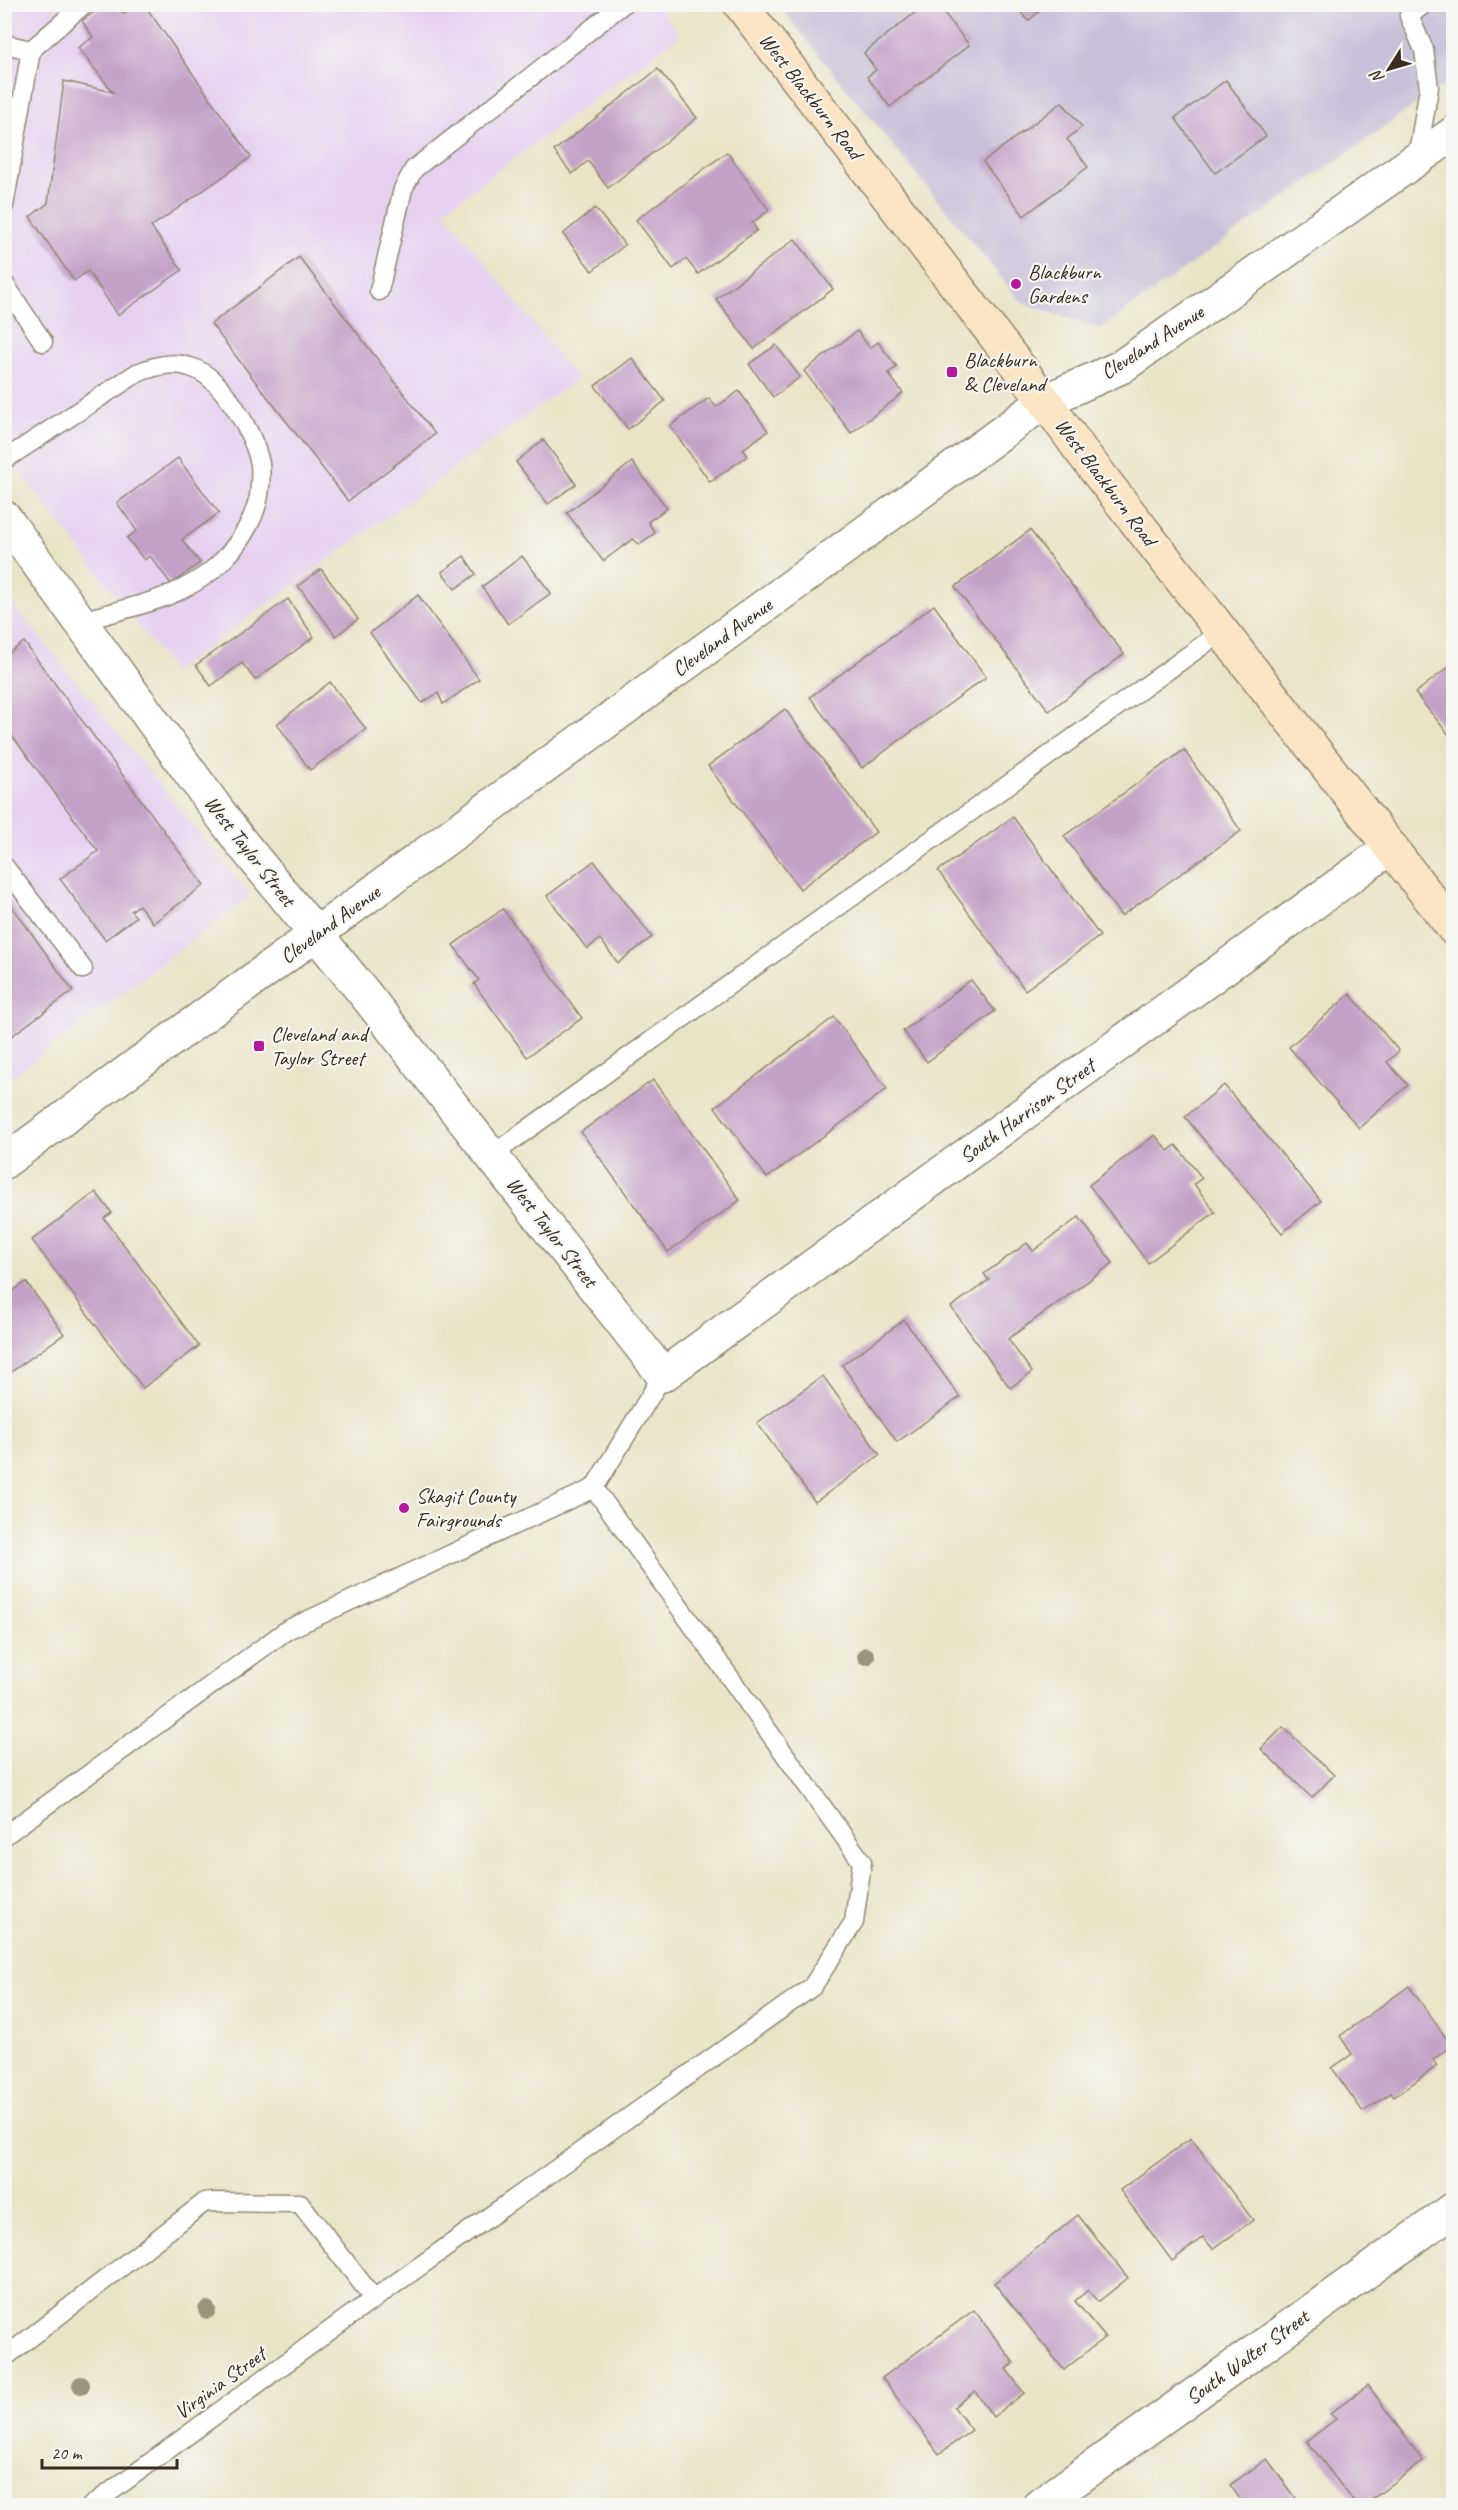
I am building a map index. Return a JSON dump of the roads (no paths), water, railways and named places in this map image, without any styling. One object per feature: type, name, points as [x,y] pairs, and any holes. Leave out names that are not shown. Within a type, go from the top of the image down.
[{"type":"street","name":"West Blackburn Road","points":[[740,4],[1081,451],[1454,929]]},
{"type":"street","name":"Cleveland Avenue","points":[[4,1162],[1045,401],[1121,367],[1454,133]]},
{"type":"street","name":"West Taylor Street","points":[[4,517],[78,622],[240,841],[492,1155],[663,1375]]},
{"type":"street","name":"South Harrison Street","points":[[663,1375],[1391,847]]},
{"type":"street","name":"South Walter Street","points":[[1040,2505],[1454,2209]]},
{"type":"lane","points":[[4,206],[31,50],[84,4]]},
{"type":"lane","points":[[378,291],[403,189],[414,169],[623,4]]},
{"type":"lane","points":[[1417,160],[1429,88],[1424,50],[1403,10],[1424,4]]},
{"type":"lane","points":[[4,44],[31,50]]},
{"type":"lane","points":[[4,284],[43,342]]},
{"type":"lane","points":[[4,460],[137,373],[154,366],[173,364],[198,370],[220,387],[250,435],[260,465],[259,496],[252,519],[236,546],[217,566],[192,584],[163,598],[78,622]]},
{"type":"lane","points":[[492,1155],[1221,632]]},
{"type":"lane","points":[[4,866],[83,969]]},
{"type":"lane","points":[[4,1836],[287,1630],[594,1488],[663,1375]]},
{"type":"lane","name":"Virginia Street","points":[[91,2505],[347,2318],[812,1987],[854,1922],[862,1862],[594,1488]]},
{"type":"lane","points":[[4,2358],[205,2202],[300,2203],[374,2299]]},
{"type":"place","name":"Blackburn Gardens","points":[[1016,284]]},
{"type":"place","name":"Blackburn & Cleveland","points":[[952,372]]},
{"type":"place","name":"Cleveland and Taylor Street","points":[[259,1046]]},
{"type":"place","name":"Skagit County Fairgrounds","points":[[404,1508]]}]
